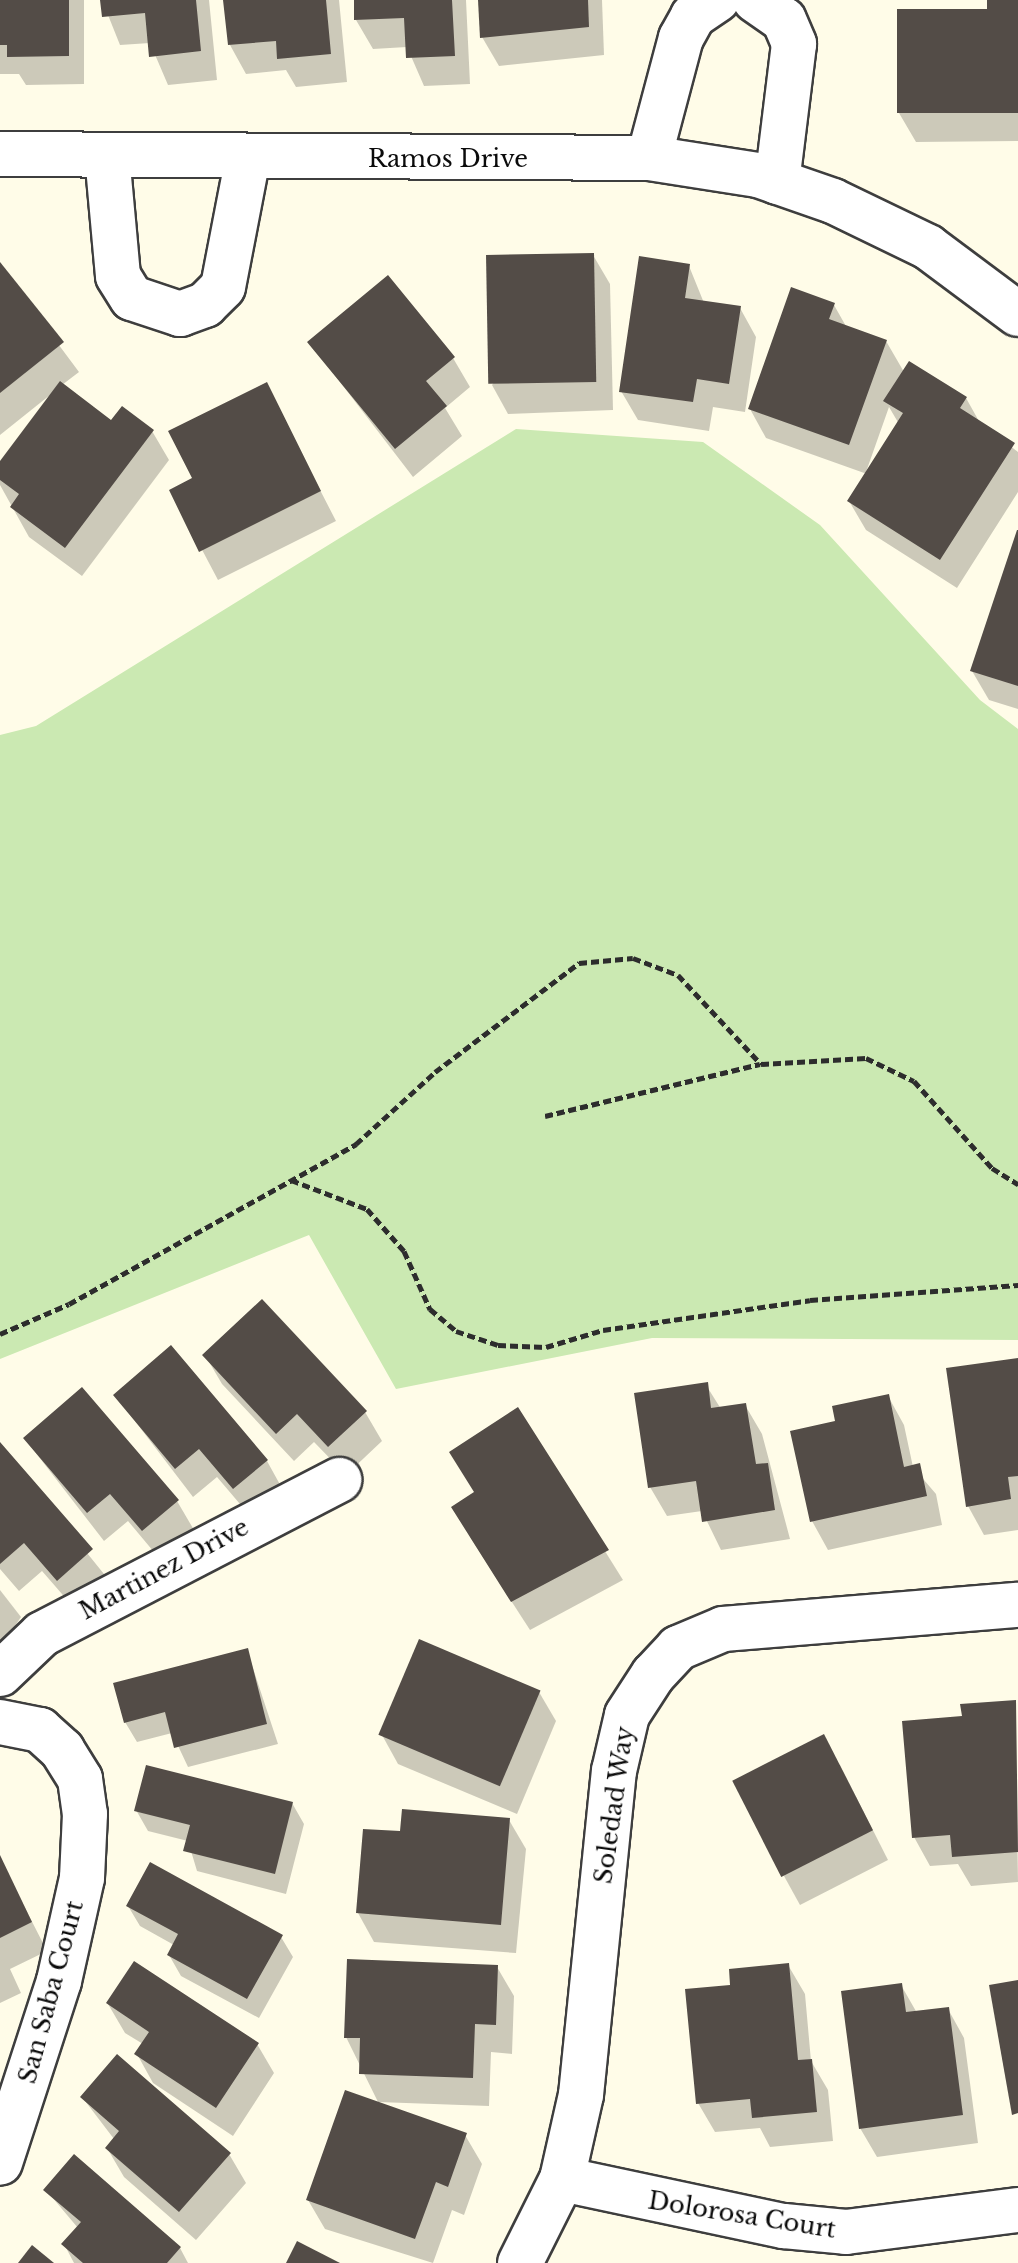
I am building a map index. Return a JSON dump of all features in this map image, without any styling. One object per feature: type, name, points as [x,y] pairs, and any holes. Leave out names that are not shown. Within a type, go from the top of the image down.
[{"type":"street","points":[[649,158],[681,38],[693,16],[717,0]]},
{"type":"street","points":[[755,0],[784,20],[794,44],[777,182]]},
{"type":"street","name":"Ramos Drive","points":[[0,154],[649,158],[777,182],[928,247],[1018,314]]},
{"type":"street","points":[[107,155],[118,276],[132,298],[180,314],[205,305],[223,287],[248,157]]},
{"type":"street","name":"Martinez Drive","points":[[0,1674],[42,1634],[339,1480]]},
{"type":"street","name":"Soledad Way","points":[[520,2263],[562,2179],[581,2095],[614,1771],[627,1715],[653,1675],[678,1648],[723,1629],[1018,1605]]},
{"type":"street","name":"San Saba Court","points":[[0,1722],[40,1730],[62,1750],[80,1779],[85,1814],[82,1878],[59,1981],[0,2163]]},
{"type":"street","name":"Dolorosa Court","points":[[562,2179],[770,2224],[846,2232],[1018,2210]]},
{"type":"path","points":[[0,1334],[69,1304],[356,1144],[435,1072],[579,963],[633,958],[678,975],[761,1064]]},
{"type":"path","points":[[545,1116],[761,1064],[866,1058],[914,1081],[992,1168],[1018,1184]]},
{"type":"path","points":[[290,1179],[367,1209],[404,1251],[430,1309],[456,1331],[498,1345],[546,1347],[603,1330],[769,1305],[1018,1285]]},
{"type":"green space","points":[[516,429],[703,442],[820,525],[980,700],[1018,729],[1018,1340],[652,1338],[396,1389],[309,1235],[0,1359],[0,735],[36,726]]},
{"type":"building","points":[[0,0],[69,0],[69,56],[7,57],[7,45],[0,45]]},
{"type":"building","points":[[100,0],[196,0],[201,51],[149,57],[145,13],[102,17]]},
{"type":"building","points":[[223,0],[326,0],[331,54],[277,59],[276,41],[228,45]]},
{"type":"building","points":[[354,0],[452,0],[455,56],[406,58],[404,18],[354,20]]},
{"type":"building","points":[[478,0],[588,0],[589,27],[480,38]]},
{"type":"building","points":[[987,0],[1018,0],[1018,113],[897,113],[897,9],[987,9]]},
{"type":"building","points":[[594,253],[596,382],[488,384],[486,255]]},
{"type":"building","points":[[639,256],[690,264],[685,298],[741,306],[729,384],[697,379],[693,402],[619,392]]},
{"type":"building","points":[[0,262],[64,342],[0,393]]},
{"type":"building","points":[[388,275],[455,357],[426,381],[447,406],[395,449],[307,342]]},
{"type":"building","points":[[791,287],[835,303],[829,319],[887,340],[849,445],[748,409]]},
{"type":"building","points":[[909,361],[967,397],[960,408],[1015,443],[940,560],[847,501],[903,413],[883,401]]},
{"type":"building","points":[[60,381],[111,420],[122,406],[154,430],[65,548],[10,507],[19,494],[0,480],[0,461]]},
{"type":"building","points":[[267,382],[321,491],[199,552],[169,490],[192,478],[168,431]]},
{"type":"building","points":[[1018,530],[1018,686],[970,671]]},
{"type":"building","points":[[262,1299],[367,1411],[328,1447],[297,1414],[276,1434],[202,1355]]},
{"type":"building","points":[[171,1345],[268,1460],[233,1489],[199,1449],[175,1469],[113,1395]]},
{"type":"building","points":[[1018,1358],[1018,1476],[1008,1477],[1011,1499],[966,1507],[946,1368]]},
{"type":"building","points":[[708,1382],[711,1408],[746,1403],[756,1464],[768,1463],[775,1510],[702,1522],[696,1481],[648,1488],[634,1393]]},
{"type":"building","points":[[82,1387],[179,1500],[142,1531],[110,1494],[87,1513],[23,1438]]},
{"type":"building","points":[[889,1394],[904,1467],[920,1463],[927,1496],[810,1522],[790,1431],[835,1421],[832,1406]]},
{"type":"building","points":[[518,1407],[609,1550],[511,1602],[451,1507],[474,1492],[449,1452]]},
{"type":"building","points":[[0,1442],[93,1549],[57,1581],[24,1543],[0,1564]]},
{"type":"building","points":[[419,1639],[541,1691],[500,1786],[378,1735]]},
{"type":"building","points":[[248,1648],[267,1724],[174,1748],[165,1712],[124,1723],[113,1683]]},
{"type":"building","points":[[1016,1700],[1018,1852],[952,1857],[950,1835],[912,1838],[902,1721],[962,1716],[960,1704]]},
{"type":"building","points":[[824,1734],[873,1830],[781,1877],[732,1781]]},
{"type":"building","points":[[146,1765],[293,1802],[275,1874],[183,1851],[190,1825],[134,1811]]},
{"type":"building","points":[[402,1809],[510,1818],[501,1925],[356,1913],[363,1829],[400,1831]]},
{"type":"building","points":[[0,1855],[32,1922],[0,1938]]},
{"type":"building","points":[[150,1862],[283,1935],[247,1999],[167,1955],[178,1934],[126,1906]]},
{"type":"building","points":[[347,1959],[498,1965],[496,2025],[475,2024],[473,2078],[359,2074],[360,2038],[344,2038]]},
{"type":"building","points":[[134,1961],[259,2043],[216,2108],[134,2054],[149,2032],[106,2003]]},
{"type":"building","points":[[789,1963],[798,2060],[812,2059],[817,2112],[752,2118],[750,2099],[696,2104],[685,1989],[730,1985],[729,1969]]},
{"type":"building","points":[[1018,1980],[1018,2113],[1012,2115],[989,1985]]},
{"type":"building","points":[[902,1983],[906,2012],[949,2007],[963,2115],[859,2129],[841,1991]]},
{"type":"building","points":[[117,2054],[231,2153],[179,2212],[105,2148],[119,2131],[80,2097]]},
{"type":"building","points":[[345,2090],[467,2133],[448,2187],[436,2182],[415,2239],[306,2200]]},
{"type":"building","points":[[74,2154],[181,2247],[167,2263],[83,2263],[61,2244],[81,2222],[43,2190]]},
{"type":"building","points":[[297,2241],[340,2263],[286,2263]]},
{"type":"building","points":[[32,2245],[54,2263],[18,2263]]}]
